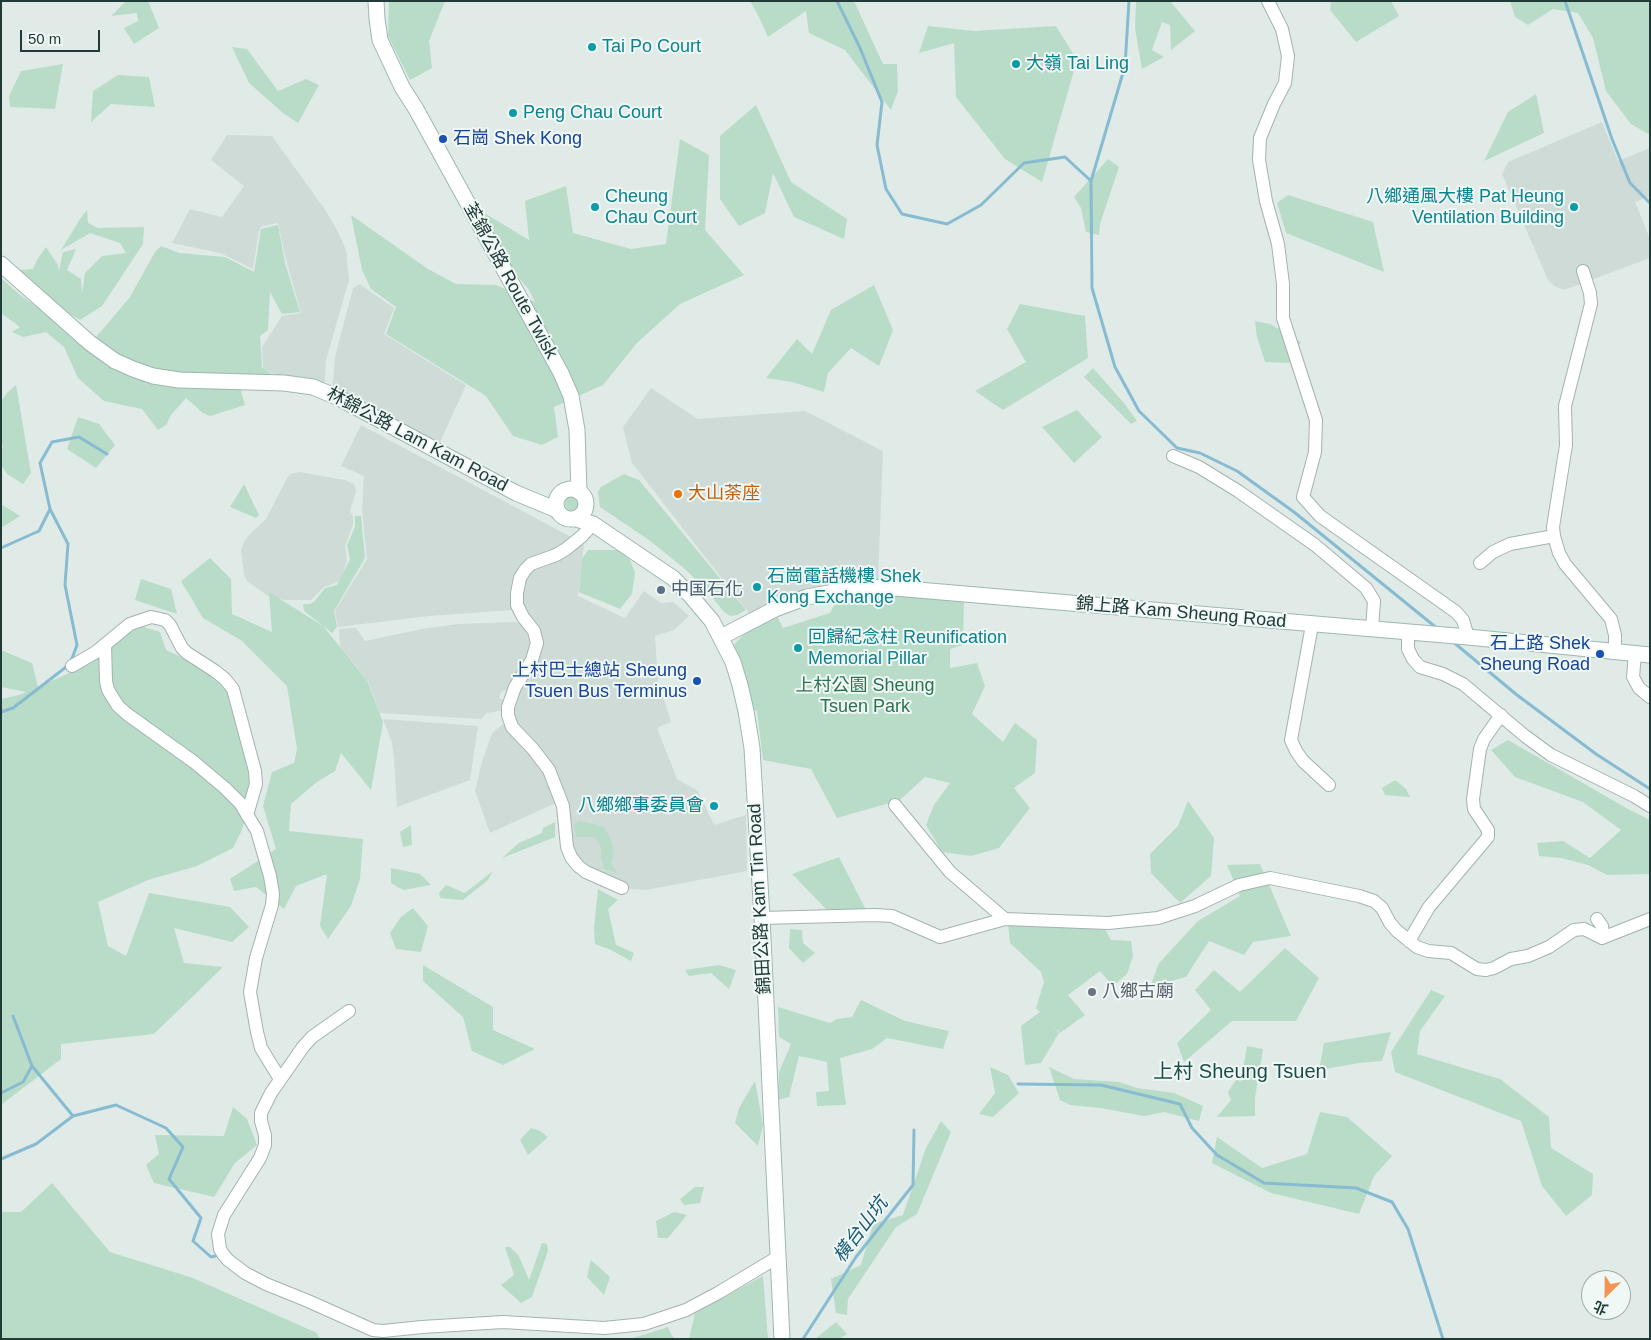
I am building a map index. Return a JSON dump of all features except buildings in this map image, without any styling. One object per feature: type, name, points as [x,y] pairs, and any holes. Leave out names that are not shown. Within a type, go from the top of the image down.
[{"type":"main road","name":"荃錦公路 Route Twisk","points":[[376,1],[380,40],[402,87],[561,373],[571,396],[577,430],[577,472],[574,490]]},
{"type":"main road","name":"荃錦公路 Route Twisk","points":[[381,1],[382,24],[387,44],[410,99]]},
{"type":"main road","name":"林錦公路 Lam Kam Road","points":[[1,264],[90,343],[115,361],[133,369],[153,376],[179,380],[284,383],[313,387],[344,400],[516,493],[556,506]]},
{"type":"main road","points":[[574,490],[586,500],[584,518],[565,518],[556,506],[560,494],[574,490]]},
{"type":"main road","name":"錦田公路 Kam Tin Road","points":[[584,518],[673,578],[702,608],[721,637],[733,662],[740,685],[750,734],[762,918],[782,1339]]},
{"type":"main road","name":"錦上路 Kam Sheung Road","points":[[721,637],[775,609],[808,597],[884,586],[1642,654]]},
{"type":"street","points":[[1268,1],[1282,29],[1288,56],[1285,83],[1260,138],[1259,160],[1266,201],[1279,252],[1283,284],[1283,318],[1316,420],[1315,452],[1303,497],[1320,516],[1456,612],[1463,620],[1465,637]]},
{"type":"street","points":[[1582,271],[1590,293],[1591,304],[1565,406],[1566,445],[1553,526],[1559,553],[1611,619],[1615,636],[1615,652]]},
{"type":"street","points":[[1173,456],[1199,466],[1238,491],[1315,545],[1366,588],[1374,601],[1372,629]]},
{"type":"street","points":[[584,518],[582,536],[556,555],[531,564],[520,578],[516,599],[517,605],[523,617],[534,631],[537,643],[532,660],[515,687],[508,707],[508,715],[512,728],[534,749],[549,770],[563,806],[567,847],[571,857],[586,872],[622,888]]},
{"type":"street","points":[[1480,563],[1499,548],[1510,544],[1554,536]]},
{"type":"street","points":[[72,666],[105,645],[130,624],[143,619],[158,618],[170,625],[182,648],[225,679],[233,689],[255,771],[256,784],[247,815]]},
{"type":"street","points":[[1312,625],[1291,740],[1303,761],[1329,785]]},
{"type":"street","points":[[1415,633],[1408,649],[1420,667],[1443,674],[1463,684],[1532,742],[1551,755],[1634,796],[1650,806]]},
{"type":"street","points":[[105,645],[106,681],[108,690],[118,706],[194,762],[240,804],[257,831],[270,876],[273,894],[272,905],[256,958],[250,992],[261,1048],[280,1079]]},
{"type":"street","points":[[1642,654],[1633,676],[1639,688],[1650,697]]},
{"type":"street","points":[[1409,940],[1429,908],[1488,837],[1488,830],[1474,809],[1473,799],[1480,749],[1484,738],[1501,715]]},
{"type":"street","points":[[895,805],[950,872],[1004,919]]},
{"type":"street","points":[[762,918],[892,916],[940,937],[1004,919],[1108,923],[1158,918],[1194,906],[1239,885],[1270,878],[1359,896],[1374,901],[1382,908],[1390,923],[1423,950],[1451,953],[1477,969],[1486,970],[1511,959],[1528,956],[1550,947],[1574,930],[1584,929],[1602,938],[1650,919]]},
{"type":"street","points":[[1597,919],[1604,933],[1602,938]]},
{"type":"street","points":[[349,1012],[312,1037],[271,1093],[261,1113],[265,1140],[263,1151],[224,1215],[220,1226],[218,1234],[220,1248],[228,1260],[255,1279],[373,1330],[382,1331],[422,1326],[504,1322],[590,1328],[623,1327],[644,1324],[686,1310],[778,1257]]},
{"type":"shaded area","name":"八鄉通風大樓 Pat Heung Ventilation Building","points":[[1602,122],[1618,161],[1650,148],[1650,196],[1635,202],[1650,239],[1650,258],[1564,290],[1554,286],[1548,280],[1502,174],[1508,162]]},
{"type":"shaded area","points":[[227,135],[272,136],[326,211],[346,250],[349,280],[326,360],[324,390],[284,380],[281,375],[276,375],[263,369],[262,347],[282,316],[301,313],[278,223],[262,226],[259,231],[253,269],[220,253],[172,243],[190,209],[222,217],[244,186],[211,160]]},
{"type":"shaded area","points":[[360,284],[394,308],[384,334],[466,385],[436,451],[332,394],[335,357],[353,288]]},
{"type":"shaded area","points":[[651,388],[698,419],[805,411],[883,451],[878,581],[752,617],[632,463],[623,427]]},
{"type":"shaded area","points":[[361,425],[573,538],[568,543],[532,559],[513,610],[429,616],[338,627],[335,611],[367,559],[362,510],[364,476],[341,466]]},
{"type":"shaded area","points":[[299,472],[345,480],[354,484],[356,491],[350,511],[353,516],[353,525],[345,546],[347,560],[342,577],[338,582],[324,587],[311,600],[285,600],[268,596],[247,581],[244,574],[241,550],[248,536],[266,519],[287,478],[291,474]]},
{"type":"shaded area","points":[[584,544],[578,596],[625,618],[644,591],[661,603],[673,602],[689,616],[674,630],[655,636],[658,681],[671,722],[657,728],[677,779],[698,791],[714,825],[746,815],[747,871],[646,890],[630,889],[583,867],[573,853],[570,816],[513,716],[519,689],[538,652],[519,605],[525,574]]},
{"type":"shaded area","points":[[515,622],[527,629],[532,646],[511,689],[502,691],[500,694],[499,698],[505,701],[505,710],[487,713],[481,719],[380,713],[368,681],[340,646],[339,629],[356,628],[365,641],[422,629],[458,624]]},
{"type":"shaded area","points":[[383,719],[478,726],[470,780],[397,807],[392,743]]},
{"type":"shaded area","points":[[503,724],[510,729],[547,770],[558,802],[490,833],[475,791],[492,733]]},
{"type":"green space","points":[[126,1],[148,1],[159,28],[134,44],[124,28],[138,21],[137,13],[111,16]]},
{"type":"green space","points":[[389,1],[445,1],[429,41],[432,68],[410,80],[388,36]]},
{"type":"green space","points":[[750,1],[854,1],[883,64],[897,64],[898,91],[891,110],[845,50],[809,33],[806,11],[768,37]]},
{"type":"green space","points":[[1136,1],[1170,1],[1195,31],[1171,50],[1170,25],[1162,22],[1152,50],[1164,57],[1142,69],[1135,28]]},
{"type":"green space","points":[[1331,1],[1391,1],[1399,16],[1356,42],[1330,10]]},
{"type":"green space","points":[[1510,1],[1650,1],[1650,135],[1631,124],[1606,91],[1593,38],[1578,13],[1553,9],[1528,25],[1515,17]]},
{"type":"green space","points":[[928,26],[974,31],[1056,26],[1077,60],[1042,182],[1005,159],[956,97],[954,43],[919,53]]},
{"type":"green space","points":[[232,47],[247,49],[278,91],[306,79],[319,85],[298,123],[283,113],[249,83]]},
{"type":"green space","points":[[63,64],[55,109],[10,107],[9,96],[21,71]]},
{"type":"green space","points":[[118,75],[149,77],[155,107],[111,104],[91,122],[93,91]]},
{"type":"green space","points":[[1536,94],[1544,133],[1484,161],[1508,112]]},
{"type":"green space","points":[[756,105],[791,182],[847,219],[844,239],[794,217],[773,173],[765,213],[739,226],[720,199],[720,136]]},
{"type":"green space","points":[[680,139],[709,155],[705,230],[744,275],[680,304],[637,343],[603,385],[554,407],[558,437],[542,445],[513,436],[486,396],[386,334],[396,307],[371,289],[362,270],[351,215],[428,269],[456,284],[496,285],[535,302],[529,290],[509,266],[481,211],[529,240],[525,201],[566,186],[573,233],[631,249],[666,244]]},
{"type":"green space","points":[[1108,159],[1119,167],[1100,224],[1099,235],[1086,232],[1081,208],[1074,197]]},
{"type":"green space","points":[[1288,195],[1373,222],[1384,272],[1286,233],[1277,203]]},
{"type":"green space","points":[[87,210],[88,223],[98,228],[144,227],[143,244],[102,306],[80,320],[62,309],[19,270],[33,269],[46,247],[58,265],[59,271],[63,252],[76,249],[67,270],[81,279],[82,294],[85,273],[102,256],[126,253],[120,243],[90,233],[61,250]]},
{"type":"green space","points":[[278,225],[285,263],[300,312],[282,314],[270,292],[268,330],[260,336],[262,368],[275,376],[250,378],[241,391],[245,405],[210,416],[203,413],[186,398],[171,415],[166,425],[158,430],[142,409],[104,401],[78,378],[64,347],[46,332],[23,337],[12,332],[20,327],[1,313],[1,278],[19,294],[65,327],[70,337],[86,349],[130,297],[155,252],[161,246],[179,253],[225,257],[254,272],[261,229]]},
{"type":"green space","points":[[874,285],[893,330],[879,366],[851,348],[828,373],[824,392],[792,382],[766,378],[797,339],[812,354],[831,310]]},
{"type":"green space","points":[[1020,304],[1085,316],[1088,358],[1003,410],[975,391],[1026,362],[1007,329]]},
{"type":"green space","points":[[1255,321],[1270,324],[1301,342],[1289,363],[1265,362],[1257,337]]},
{"type":"green space","points":[[1093,368],[1137,421],[1131,424],[1084,377]]},
{"type":"green space","points":[[16,385],[31,473],[23,484],[7,474],[1,465],[3,446],[1,440],[1,401]]},
{"type":"green space","points":[[1077,410],[1102,437],[1074,463],[1042,427]]},
{"type":"green space","points":[[78,417],[99,424],[115,445],[96,468],[67,449]]},
{"type":"green space","points":[[624,474],[639,480],[746,610],[737,615],[730,616],[723,611],[709,593],[685,569],[649,540],[600,507],[598,492],[601,487]]},
{"type":"green space","points":[[244,484],[259,515],[256,518],[230,507]]},
{"type":"green space","points":[[573,495],[581,503],[573,511],[565,503]]},
{"type":"green space","points":[[1,504],[20,516],[1,528]]},
{"type":"green space","points":[[355,516],[361,516],[365,558],[334,611],[337,627],[332,633],[304,611],[303,604],[310,604],[315,601],[325,588],[337,585],[350,559],[347,545],[355,527]]},
{"type":"green space","points":[[588,550],[619,550],[630,560],[635,572],[632,594],[620,609],[579,592],[582,559]]},
{"type":"green space","points":[[210,558],[231,579],[232,614],[272,632],[269,592],[323,626],[367,680],[383,722],[371,790],[341,753],[335,771],[317,782],[291,804],[289,831],[363,839],[360,879],[351,906],[328,939],[320,926],[327,874],[296,886],[284,909],[256,887],[234,891],[230,879],[276,849],[263,806],[272,772],[294,763],[297,749],[287,686],[242,641],[203,618],[181,581]]},
{"type":"green space","points":[[141,579],[171,589],[177,614],[135,600]]},
{"type":"green space","name":"上村公園 Sheung Tsuen Park","points":[[891,594],[964,600],[963,645],[950,649],[950,668],[977,663],[985,686],[972,714],[1003,742],[1015,723],[1037,740],[1035,773],[1014,788],[1030,808],[999,848],[971,856],[942,852],[926,825],[934,805],[950,783],[925,777],[900,800],[837,818],[811,769],[763,760],[757,711],[747,707],[734,645],[744,634],[777,616],[783,628],[830,613],[837,600],[860,595]]},
{"type":"green space","points":[[140,626],[160,632],[166,650],[199,665],[228,692],[255,794],[233,848],[197,866],[148,880],[98,902],[108,946],[126,956],[149,893],[230,907],[249,927],[232,942],[174,928],[184,963],[223,967],[154,1034],[61,1044],[61,1059],[1,1105],[1,699],[26,692],[1,687],[1,650],[32,663],[38,687],[87,665],[113,644]]},
{"type":"green space","points":[[1508,740],[1650,820],[1650,874],[1607,875],[1588,865],[1561,858],[1539,856],[1537,843],[1563,841],[1590,858],[1621,830],[1583,802],[1515,777],[1491,750]]},
{"type":"green space","points":[[1395,780],[1406,789],[1410,797],[1385,795],[1382,788]]},
{"type":"green space","points":[[1188,801],[1214,838],[1211,876],[1180,903],[1151,873],[1150,854],[1178,826]]},
{"type":"green space","points":[[579,821],[603,826],[614,850],[611,863],[617,873],[604,869],[601,847],[595,837],[576,837],[574,824]]},
{"type":"green space","points":[[555,822],[555,837],[502,858],[519,843],[542,833],[543,828]]},
{"type":"green space","points":[[411,825],[412,845],[403,847],[400,832]]},
{"type":"green space","points":[[839,857],[866,910],[828,911],[792,874]]},
{"type":"green space","points":[[1260,864],[1291,936],[1253,942],[1244,955],[1209,941],[1186,977],[1150,987],[1159,963],[1198,921],[1240,896],[1227,865]]},
{"type":"green space","points":[[391,868],[420,874],[431,885],[403,890],[391,883]]},
{"type":"green space","points":[[493,871],[488,880],[463,900],[440,898],[439,893],[446,885],[465,893]]},
{"type":"green space","points":[[598,889],[618,900],[608,909],[616,945],[634,953],[631,961],[595,944],[594,928]]},
{"type":"green space","points":[[413,908],[428,926],[421,952],[396,949],[390,933],[401,917]]},
{"type":"green space","points":[[1008,924],[1105,929],[1111,940],[1131,941],[1133,956],[1127,974],[1113,986],[1100,971],[1068,995],[1085,1015],[1060,1033],[1051,1024],[1059,1033],[1041,1063],[1025,1065],[1021,1026],[1040,1012],[1036,1008],[1044,982],[1041,972],[1010,943]]},
{"type":"green space","points":[[790,929],[802,930],[803,943],[815,953],[803,963],[789,948]]},
{"type":"green space","points":[[1285,948],[1319,978],[1296,1021],[1232,1021],[1184,1062],[1177,1043],[1211,1010],[1195,990],[1214,970],[1240,992]]},
{"type":"green space","points":[[423,965],[493,1007],[493,1030],[535,1049],[503,1065],[472,1051],[463,1017],[423,981]]},
{"type":"green space","points":[[719,965],[736,970],[729,989],[711,973],[689,976],[685,970]]},
{"type":"green space","points":[[1431,990],[1445,996],[1420,1031],[1417,1054],[1500,1079],[1549,1117],[1551,1148],[1593,1174],[1592,1195],[1566,1216],[1542,1186],[1521,1121],[1395,1072],[1391,1052]]},
{"type":"green space","points":[[861,1000],[905,1021],[949,1031],[943,1049],[887,1038],[872,1049],[840,1058],[846,1105],[817,1106],[816,1092],[829,1091],[827,1062],[799,1056],[789,1097],[778,1100],[779,1072],[791,1044],[779,1037],[778,1007],[830,1023],[837,1019],[852,1017]]},
{"type":"green space","points":[[1391,1032],[1382,1061],[1319,1070],[1324,1043]]},
{"type":"green space","points":[[1247,1046],[1263,1049],[1255,1098],[1255,1116],[1217,1117],[1231,1100],[1228,1092],[1236,1080],[1241,1081]]},
{"type":"green space","points":[[990,1067],[1008,1075],[1019,1093],[993,1117],[979,1114],[995,1093]]},
{"type":"green space","points":[[1049,1067],[1074,1079],[1119,1082],[1137,1088],[1174,1093],[1203,1106],[1199,1121],[1164,1112],[1144,1116],[1101,1108],[1070,1105],[1060,1100]]},
{"type":"green space","points":[[755,1081],[763,1125],[758,1146],[735,1123],[739,1108]]},
{"type":"green space","points":[[233,1107],[247,1119],[257,1145],[235,1163],[214,1197],[154,1183],[146,1165],[159,1154],[155,1135],[224,1136]]},
{"type":"green space","points":[[1320,1112],[1347,1117],[1392,1156],[1374,1176],[1359,1214],[1271,1193],[1212,1163],[1217,1137],[1262,1168],[1307,1154]]},
{"type":"green space","points":[[941,1121],[951,1132],[917,1214],[896,1227],[848,1299],[847,1315],[836,1313],[831,1279],[861,1265],[873,1224],[903,1215],[926,1148]]},
{"type":"green space","points":[[531,1128],[540,1131],[548,1137],[528,1155],[520,1140]]},
{"type":"green space","points":[[52,1183],[110,1252],[193,1278],[317,1333],[320,1339],[1,1339],[1,1212],[21,1212]]},
{"type":"green space","points":[[695,1187],[704,1187],[700,1203],[684,1205],[680,1199]]},
{"type":"green space","points":[[674,1212],[687,1215],[668,1238],[658,1238],[656,1221]]},
{"type":"green space","points":[[542,1243],[547,1244],[548,1251],[532,1297],[521,1303],[501,1285],[514,1275],[505,1247],[510,1247],[519,1256],[529,1280]]},
{"type":"green space","points":[[591,1260],[610,1277],[604,1295],[587,1277]]},
{"type":"green space","points":[[763,1276],[768,1339],[689,1339],[695,1313]]},
{"type":"green space","points":[[836,1322],[847,1334],[839,1339],[815,1339]]},
{"type":"green space","points":[[668,1327],[672,1336],[676,1339],[630,1339]]},
{"type":"waterway","points":[[837,1],[860,48],[882,102],[877,145],[886,189],[902,214],[947,224],[981,205],[1024,163],[1065,157],[1091,181],[1092,288],[1115,367],[1139,411],[1177,448],[1200,453],[1237,471],[1294,512],[1438,629]]},
{"type":"waterway","points":[[1091,181],[1125,66],[1129,1]]},
{"type":"waterway","points":[[1565,1],[1612,139],[1630,183],[1650,203]]},
{"type":"waterway","points":[[1,712],[13,708],[70,664],[77,645],[65,585],[68,544],[50,509],[40,463],[52,442],[79,437],[107,454]]},
{"type":"waterway","points":[[1,548],[39,531],[50,509]]},
{"type":"waterway","points":[[1452,641],[1517,695],[1596,754],[1650,789]]},
{"type":"waterway","points":[[13,1016],[32,1066],[73,1116]]},
{"type":"waterway","points":[[1,1093],[23,1082],[32,1066]]},
{"type":"waterway","points":[[1018,1084],[1101,1085],[1180,1104],[1192,1128],[1217,1155],[1264,1183],[1356,1188],[1392,1202],[1408,1229],[1443,1339]]},
{"type":"waterway","points":[[1,1159],[36,1144],[73,1116],[116,1105],[166,1128],[183,1147],[169,1179],[201,1218],[193,1241],[211,1257],[220,1255]]},
{"type":"waterway","name":"橫台山坑","points":[[803,1339],[856,1257],[913,1185],[914,1130]]},
{"type":"place","name":"Tai Po Court","points":[[592,47]]},
{"type":"place","name":"大嶺 Tai Ling","points":[[1016,64]]},
{"type":"place","name":"Peng Chau Court","points":[[513,113]]},
{"type":"place","name":"石崗 Shek Kong","points":[[443,139]]},
{"type":"place","name":"Cheung Chau Court","points":[[595,207]]},
{"type":"place","name":"八鄉通風大樓 Pat Heung Ventilation Building","points":[[1574,207]]},
{"type":"place","name":"大山荼座","points":[[678,494]]},
{"type":"place","name":"石崗電話機樓 Shek Kong Exchange","points":[[757,587]]},
{"type":"place","name":"中国石化","points":[[661,590]]},
{"type":"place","name":"回歸紀念柱 Reunification Memorial Pillar","points":[[798,648]]},
{"type":"place","name":"石上路 Shek Sheung Road","points":[[1600,654]]},
{"type":"place","name":"上村巴士總站 Sheung Tsuen Bus Terminus","points":[[697,681]]},
{"type":"place","name":"八鄉鄉事委員會","points":[[714,806]]},
{"type":"place","name":"八鄉古廟","points":[[1092,992]]},
{"type":"district","name":"上村 Sheung Tsuen","points":[[1240,1072]]}]
